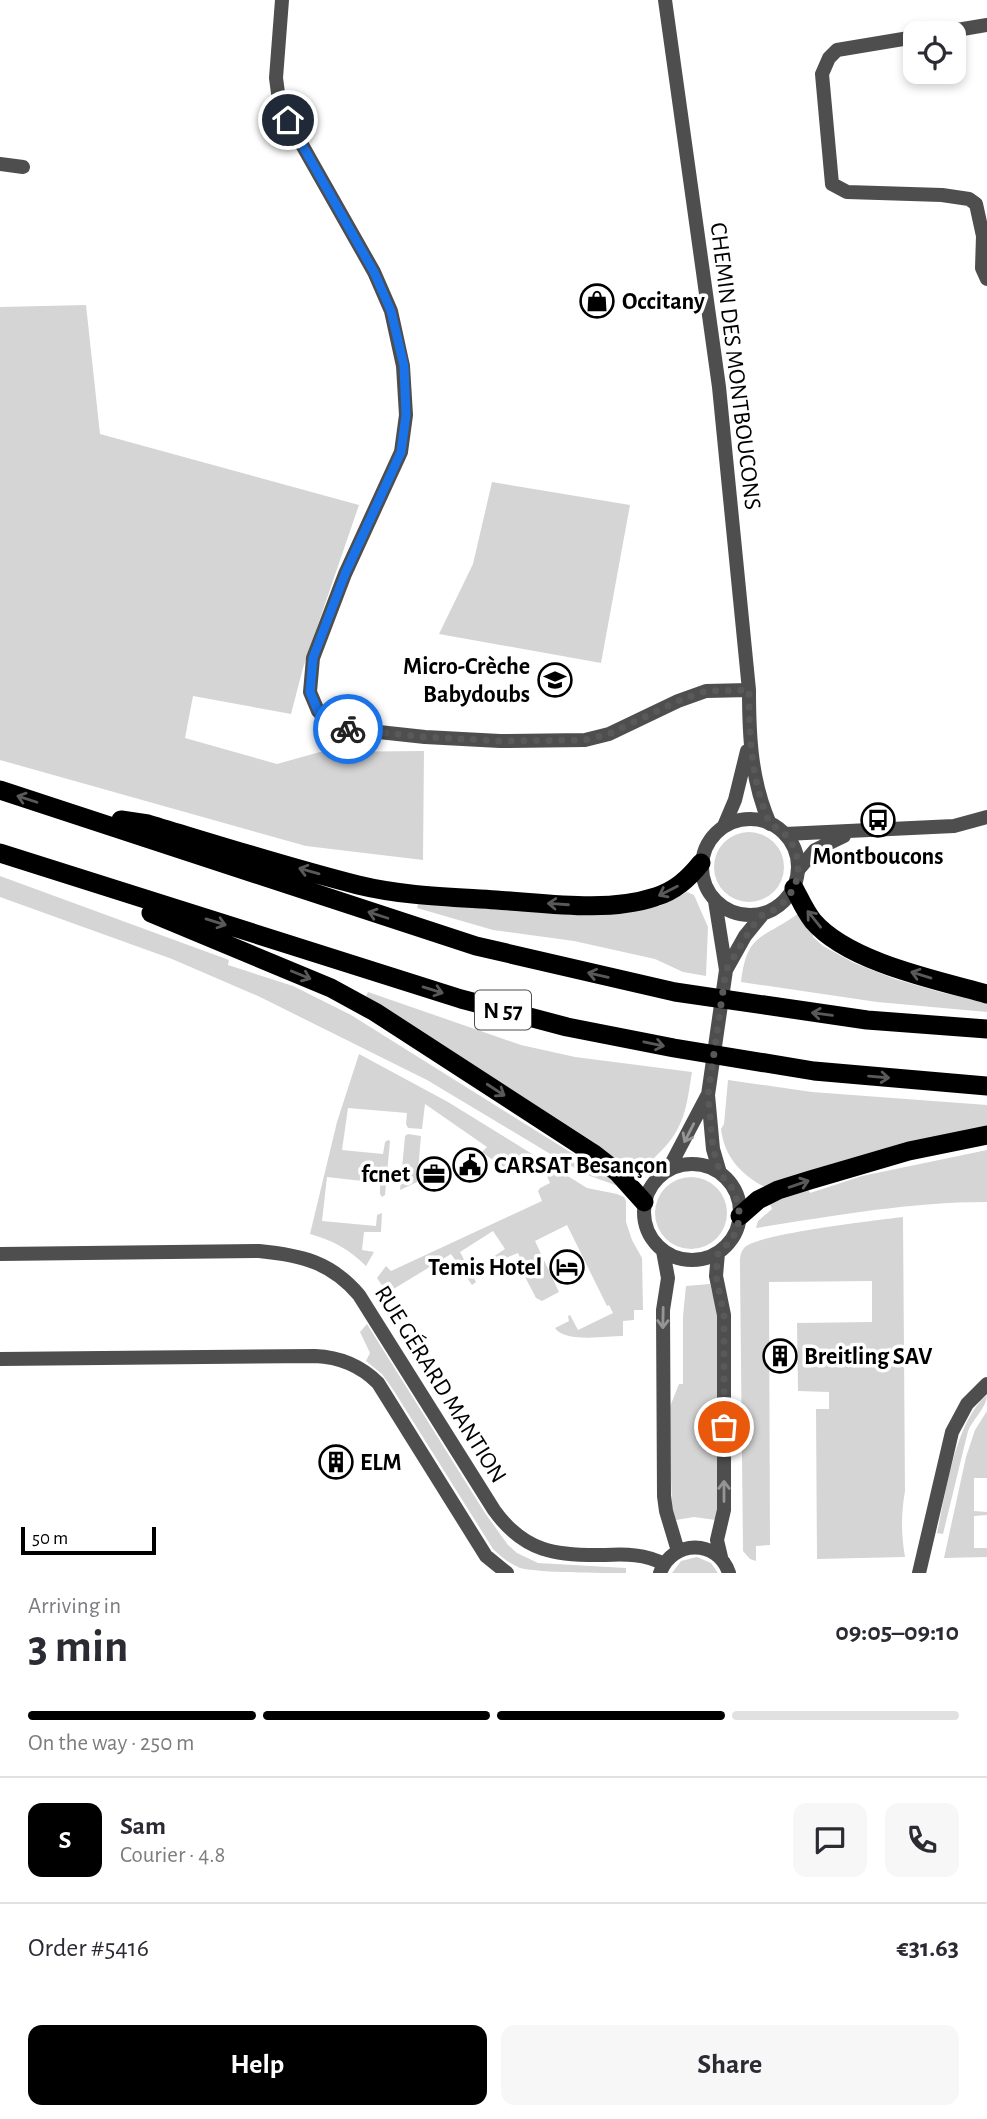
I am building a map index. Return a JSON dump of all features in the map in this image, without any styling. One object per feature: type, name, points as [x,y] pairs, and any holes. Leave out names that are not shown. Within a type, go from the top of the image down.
[{"type":"highway","name":"N 57","points":[[0,790],[476,946],[675,992],[867,1020],[987,1030]]},
{"type":"highway","points":[[55,808],[148,824],[360,885],[412,894],[572,905],[626,903],[667,893],[687,880],[701,863]]},
{"type":"highway","name":"N 57","points":[[0,853],[461,999],[567,1027],[814,1071],[987,1086]]},
{"type":"highway","points":[[34,865],[331,988],[375,1012],[594,1154],[617,1172],[644,1202]]},
{"type":"highway","points":[[796,878],[813,920],[842,944],[924,977],[987,994]]},
{"type":"highway","points":[[740,1216],[758,1200],[810,1180],[909,1151],[987,1135]]},
{"type":"street","points":[[282,0],[276,78],[278,93],[288,120],[374,272],[391,311],[404,366],[406,415],[401,452],[345,574],[313,658],[310,692],[318,711],[330,724],[364,731],[475,740],[585,740],[609,734],[678,701],[706,691],[749,690]]},
{"type":"street","name":"CHEMIN DES MONTBOUCONS","points":[[665,0],[719,387],[749,690],[750,739],[755,779],[770,824]]},
{"type":"street","points":[[966,28],[987,25]]},
{"type":"street","points":[[903,39],[837,50],[829,58],[822,74],[832,184],[847,192],[942,195],[969,199],[976,204],[983,236],[982,268],[987,279]]},
{"type":"street","points":[[0,164],[23,167]]},
{"type":"street","name":"CHEMIN DES MONTBOUCONS","points":[[724,826],[735,800],[750,739]]},
{"type":"street","points":[[785,834],[954,826],[987,817]]},
{"type":"street","points":[[708,1095],[683,1145],[668,1170],[650,1187],[644,1202],[645,1225],[652,1239],[673,1257],[690,1261],[718,1253],[732,1240],[740,1216],[735,1192],[720,1173],[713,1149],[708,1095],[726,970],[715,901],[703,880],[701,863],[706,846],[724,826],[747,819],[763,821],[785,834],[795,850],[796,878]]},
{"type":"street","points":[[715,901],[729,911],[746,916],[763,914],[781,905],[815,850],[852,832]]},
{"type":"street","points":[[726,970],[745,936],[763,914]]},
{"type":"street","points":[[668,1170],[690,1164],[706,1166],[720,1173]]},
{"type":"street","name":"RUE GÉRARD MANTION","points":[[0,1254],[259,1251],[285,1254],[321,1264],[347,1281],[359,1295],[494,1510],[517,1536],[544,1551],[632,1554],[654,1559],[662,1569]]},
{"type":"street","points":[[663,1251],[668,1278],[663,1310],[664,1496],[678,1551]]},
{"type":"street","points":[[718,1253],[716,1276],[724,1315],[724,1510],[717,1540],[729,1573]]},
{"type":"street","points":[[0,1359],[315,1356],[345,1361],[369,1374],[378,1383],[486,1556],[507,1573]]},
{"type":"street","points":[[919,1573],[952,1432],[967,1404],[987,1384]]},
{"type":"street","points":[[662,1569],[678,1551],[685,1548],[700,1547],[721,1557]]},
{"type":"shaded area","points":[[86,305],[100,434],[359,505],[303,668],[291,714],[193,696],[185,738],[277,764],[320,752],[424,751],[423,860],[306,846],[0,760],[0,307]]},
{"type":"shaded area","points":[[492,482],[630,505],[601,663],[439,634],[473,564]]},
{"type":"shaded area","points":[[749,832],[774,842],[784,867],[774,892],[749,902],[724,892],[714,867],[724,842]]},
{"type":"shaded area","points":[[0,876],[229,960],[228,965],[293,986],[351,1015],[610,1177],[618,1186],[590,1176],[562,1161],[427,1080],[258,996],[172,959],[0,897]]},
{"type":"shaded area","points":[[687,892],[694,895],[708,927],[706,976],[683,972],[655,959],[574,941],[493,930],[417,908],[418,904],[581,915],[630,912],[660,906]]},
{"type":"shaded area","points":[[800,912],[812,929],[813,937],[823,946],[854,963],[895,979],[987,1003],[987,1012],[877,1002],[741,982],[744,965],[753,944]]},
{"type":"shaded area","points":[[368,992],[521,1045],[575,1057],[692,1072],[683,1118],[673,1137],[647,1165],[628,1172],[595,1143],[366,996]]},
{"type":"shaded area","points":[[359,1054],[448,1102],[587,1188],[624,1197],[626,1222],[642,1258],[643,1310],[634,1310],[634,1320],[623,1321],[623,1336],[567,1336],[555,1328],[569,1321],[570,1315],[578,1330],[613,1313],[567,1225],[535,1241],[559,1292],[542,1301],[536,1298],[522,1271],[509,1277],[513,1269],[523,1264],[518,1253],[501,1260],[493,1257],[505,1249],[493,1231],[460,1252],[476,1282],[472,1285],[451,1254],[387,1293],[377,1278],[386,1266],[391,1271],[542,1201],[538,1191],[550,1183],[542,1165],[532,1170],[526,1158],[512,1164],[516,1174],[513,1175],[482,1152],[487,1147],[425,1104],[422,1129],[408,1128],[407,1113],[348,1108],[342,1150],[383,1154],[385,1142],[390,1141],[385,1195],[382,1197],[380,1194],[380,1183],[327,1177],[322,1221],[376,1226],[377,1215],[382,1213],[381,1232],[364,1232],[362,1250],[374,1252],[366,1266],[340,1246],[310,1234],[337,1122]]},
{"type":"shaded area","points":[[728,1080],[812,1092],[987,1105],[987,1127],[874,1152],[765,1187],[748,1177],[735,1164],[726,1148],[721,1129],[724,1124]]},
{"type":"shaded area","points":[[405,1136],[421,1136],[417,1182],[400,1190]]},
{"type":"shaded area","points":[[987,1150],[987,1202],[900,1207],[756,1228],[758,1221],[772,1209],[769,1202],[807,1188],[810,1193],[862,1176]]},
{"type":"shaded area","points":[[691,1177],[711,1183],[721,1193],[727,1213],[721,1233],[711,1243],[691,1249],[671,1243],[661,1233],[655,1213],[661,1193],[671,1183]]},
{"type":"shaded area","points":[[903,1217],[905,1491],[902,1524],[905,1557],[817,1559],[816,1409],[829,1409],[829,1392],[798,1391],[797,1323],[872,1322],[872,1281],[769,1282],[770,1545],[756,1546],[756,1561],[750,1559],[743,1551],[741,1253],[753,1243],[770,1238],[819,1228]]},
{"type":"shaded area","points":[[710,1284],[717,1309],[720,1502],[716,1520],[694,1517],[676,1520],[672,1508],[669,1409],[679,1384],[683,1384],[686,1286]]},
{"type":"shaded area","points":[[367,1324],[485,1513],[508,1545],[517,1553],[538,1563],[626,1568],[626,1573],[530,1570],[516,1566],[496,1552],[394,1391],[382,1374],[366,1361],[370,1353],[360,1332]]},
{"type":"shaded area","points":[[987,1395],[985,1404],[968,1431],[943,1534],[937,1533],[959,1440],[976,1407]]},
{"type":"shaded area","points":[[987,1411],[987,1478],[974,1478],[974,1511],[987,1512],[987,1515],[974,1516],[974,1548],[987,1548],[987,1557],[944,1558],[966,1457],[975,1430]]},
{"type":"shaded area","points":[[697,1557],[711,1563],[718,1573],[672,1573],[681,1561]]},
{"type":"way so far","points":[[348,729],[500,741],[585,740],[609,734],[678,701],[706,691],[749,690],[750,739],[755,779],[770,824],[781,830],[791,841],[799,869],[791,894],[781,905],[763,914],[745,936],[726,970],[708,1095],[713,1149],[720,1173],[735,1192],[740,1208],[735,1234],[718,1253],[716,1276],[724,1315],[724,1427]]},
{"type":"place","name":"Occitany","points":[[597,301]]},
{"type":"place","name":"Micro-Crèche Babydoubs","points":[[555,680]]},
{"type":"place","name":"Montboucons","points":[[878,820]]},
{"type":"place","name":"CARSAT Besançon","points":[[470,1165]]},
{"type":"place","name":"fcnet","points":[[434,1174]]},
{"type":"place","name":"Temis Hotel","points":[[567,1267]]},
{"type":"place","name":"Breitling SAV","points":[[780,1356]]},
{"type":"place","name":"ELM","points":[[336,1462]]},
{"type":"route","points":[[288,120],[374,272],[391,311],[404,366],[406,415],[401,452],[345,574],[313,658],[310,692],[318,711],[330,724],[348,729]]}]
